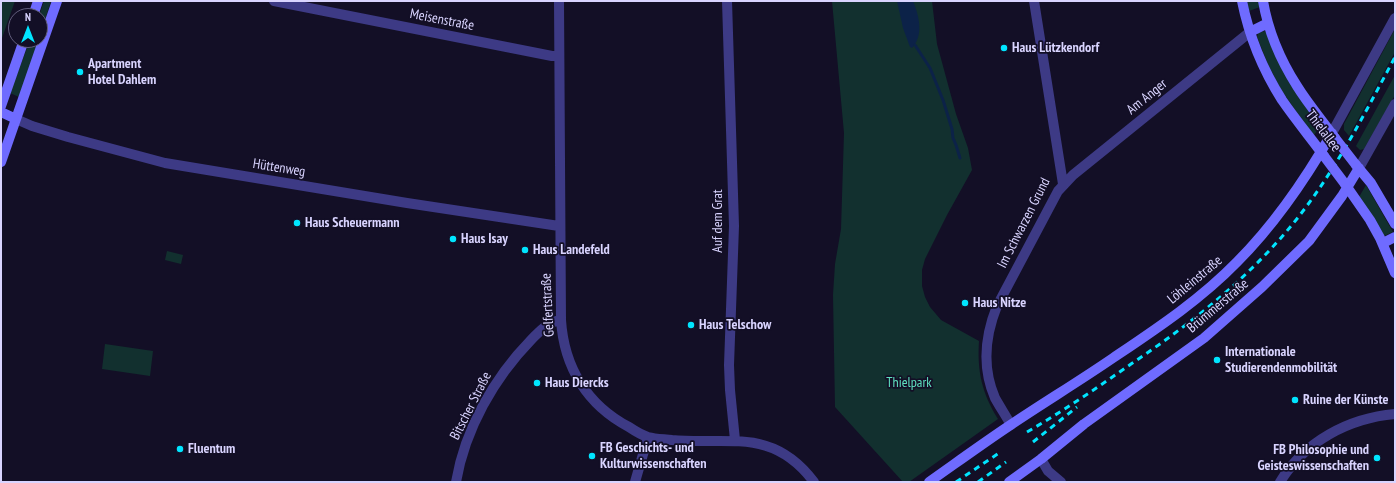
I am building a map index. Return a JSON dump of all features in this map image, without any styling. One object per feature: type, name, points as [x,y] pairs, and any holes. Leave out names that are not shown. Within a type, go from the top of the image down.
[{"type":"main road","points":[[1,162],[57,1]]},
{"type":"main road","name":"Thielallee","points":[[1242,1],[1250,32],[1261,59],[1277,91],[1370,220],[1383,243],[1395,273]]},
{"type":"main road","name":"Thielallee","points":[[1262,1],[1268,23],[1282,59],[1297,86],[1371,183],[1395,224]]},
{"type":"main road","points":[[1250,32],[1268,23]]},
{"type":"main road","points":[[1,106],[21,48]]},
{"type":"main road","name":"Hüttenweg","points":[[1,112],[16,119]]},
{"type":"main road","name":"Löhleinstraße","points":[[929,482],[1011,425],[1063,392],[1169,320],[1210,288],[1268,229],[1323,154],[1334,135]]},
{"type":"main road","name":"Brümmerstraße","points":[[1009,482],[1041,459],[1090,419],[1204,338],[1262,288],[1309,241],[1358,166]]},
{"type":"main road","points":[[1383,243],[1395,237]]},
{"type":"street","name":"Meisenstraße","points":[[274,1],[537,53],[559,56]]},
{"type":"street","name":"Gelfertstraße","points":[[559,1],[560,320],[561,333],[569,361],[577,378],[586,393],[609,416],[648,437],[680,440],[735,440],[760,443],[782,453],[797,463],[814,482]]},
{"type":"street","name":"Auf dem Grat","points":[[726,1],[734,226],[729,332],[729,378],[735,440]]},
{"type":"street","name":"Im Schwarzen Grund","points":[[1011,425],[996,398],[990,383],[986,358],[988,337],[992,320],[1006,289],[1063,184],[1034,1]]},
{"type":"street","name":"Löhleinstraße","points":[[1334,135],[1395,18]]},
{"type":"street","name":"Am Anger","points":[[1063,184],[1250,32]]},
{"type":"street","name":"Brümmerstraße","points":[[1358,166],[1395,104]]},
{"type":"street","name":"Hüttenweg","points":[[16,119],[32,126],[68,137],[166,163],[414,204],[559,226]]},
{"type":"street","name":"Bitscher Straße","points":[[456,482],[470,434],[491,391],[517,354],[549,322],[560,320]]},
{"type":"street","points":[[1280,482],[1293,464],[1307,450],[1335,430],[1381,415],[1395,414]]},
{"type":"street","points":[[635,482],[648,437]]},
{"type":"street","points":[[1041,459],[1053,476],[1061,482]]},
{"type":"green space","points":[[1,1],[15,1],[13,8],[8,8],[8,21],[1,41]]},
{"type":"green space","points":[[44,1],[51,1],[48,11],[48,8],[42,8]]},
{"type":"green space","name":"Thielpark","points":[[832,1],[932,1],[937,44],[956,114],[968,148],[972,170],[925,259],[922,270],[922,286],[930,307],[941,320],[979,341],[979,363],[984,391],[998,419],[909,482],[903,482],[835,407],[833,295],[835,264],[841,229],[844,133]]},
{"type":"green space","points":[[1247,1],[1258,1],[1260,7],[1249,11]]},
{"type":"green space","points":[[1395,29],[1395,52],[1349,136],[1344,130],[1344,124]]},
{"type":"green space","points":[[1265,31],[1321,125],[1314,135],[1280,88],[1267,62],[1257,37],[1258,33]]},
{"type":"green space","points":[[27,48],[36,48],[19,97],[10,93]]},
{"type":"green space","points":[[1395,75],[1395,95],[1364,149],[1360,150],[1356,146]]},
{"type":"green space","points":[[1366,185],[1393,232],[1384,236],[1359,197]]},
{"type":"green space","points":[[167,251],[183,255],[181,264],[165,260]]},
{"type":"green space","points":[[105,344],[153,351],[150,376],[102,369]]},
{"type":"water","points":[[897,1],[913,1],[915,7],[919,31],[916,43],[912,48],[910,47],[903,28]]},
{"type":"waterway","points":[[915,45],[930,68],[943,100],[960,158]]},
{"type":"railway","points":[[1027,432],[1093,391],[1176,332],[1219,298],[1259,261],[1278,241],[1311,201],[1349,141],[1395,57]]},
{"type":"railway","points":[[1033,442],[1077,407]]},
{"type":"railway","points":[[956,482],[999,453]]},
{"type":"railway","points":[[978,482],[1006,462]]},
{"type":"place","name":"Haus Lützkendorf","points":[[1004,48]]},
{"type":"place","name":"Apartment Hotel Dahlem","points":[[80,72]]},
{"type":"place","name":"Haus Scheuermann","points":[[297,223]]},
{"type":"place","name":"Haus Isay","points":[[453,239]]},
{"type":"place","name":"Haus Landefeld","points":[[525,250]]},
{"type":"place","name":"Haus Nitze","points":[[965,303]]},
{"type":"place","name":"Haus Telschow","points":[[691,325]]},
{"type":"place","name":"Internationale Studierendenmobilität","points":[[1217,360]]},
{"type":"place","name":"Haus Diercks","points":[[537,383]]},
{"type":"place","name":"Ruine der Künste","points":[[1295,400]]},
{"type":"place","name":"Fluentum","points":[[180,449]]},
{"type":"place","name":"FB Geschichts- und Kulturwissenschaften","points":[[592,456]]},
{"type":"place","name":"FB Philosophie und Geisteswissenschaften","points":[[1377,458]]}]
